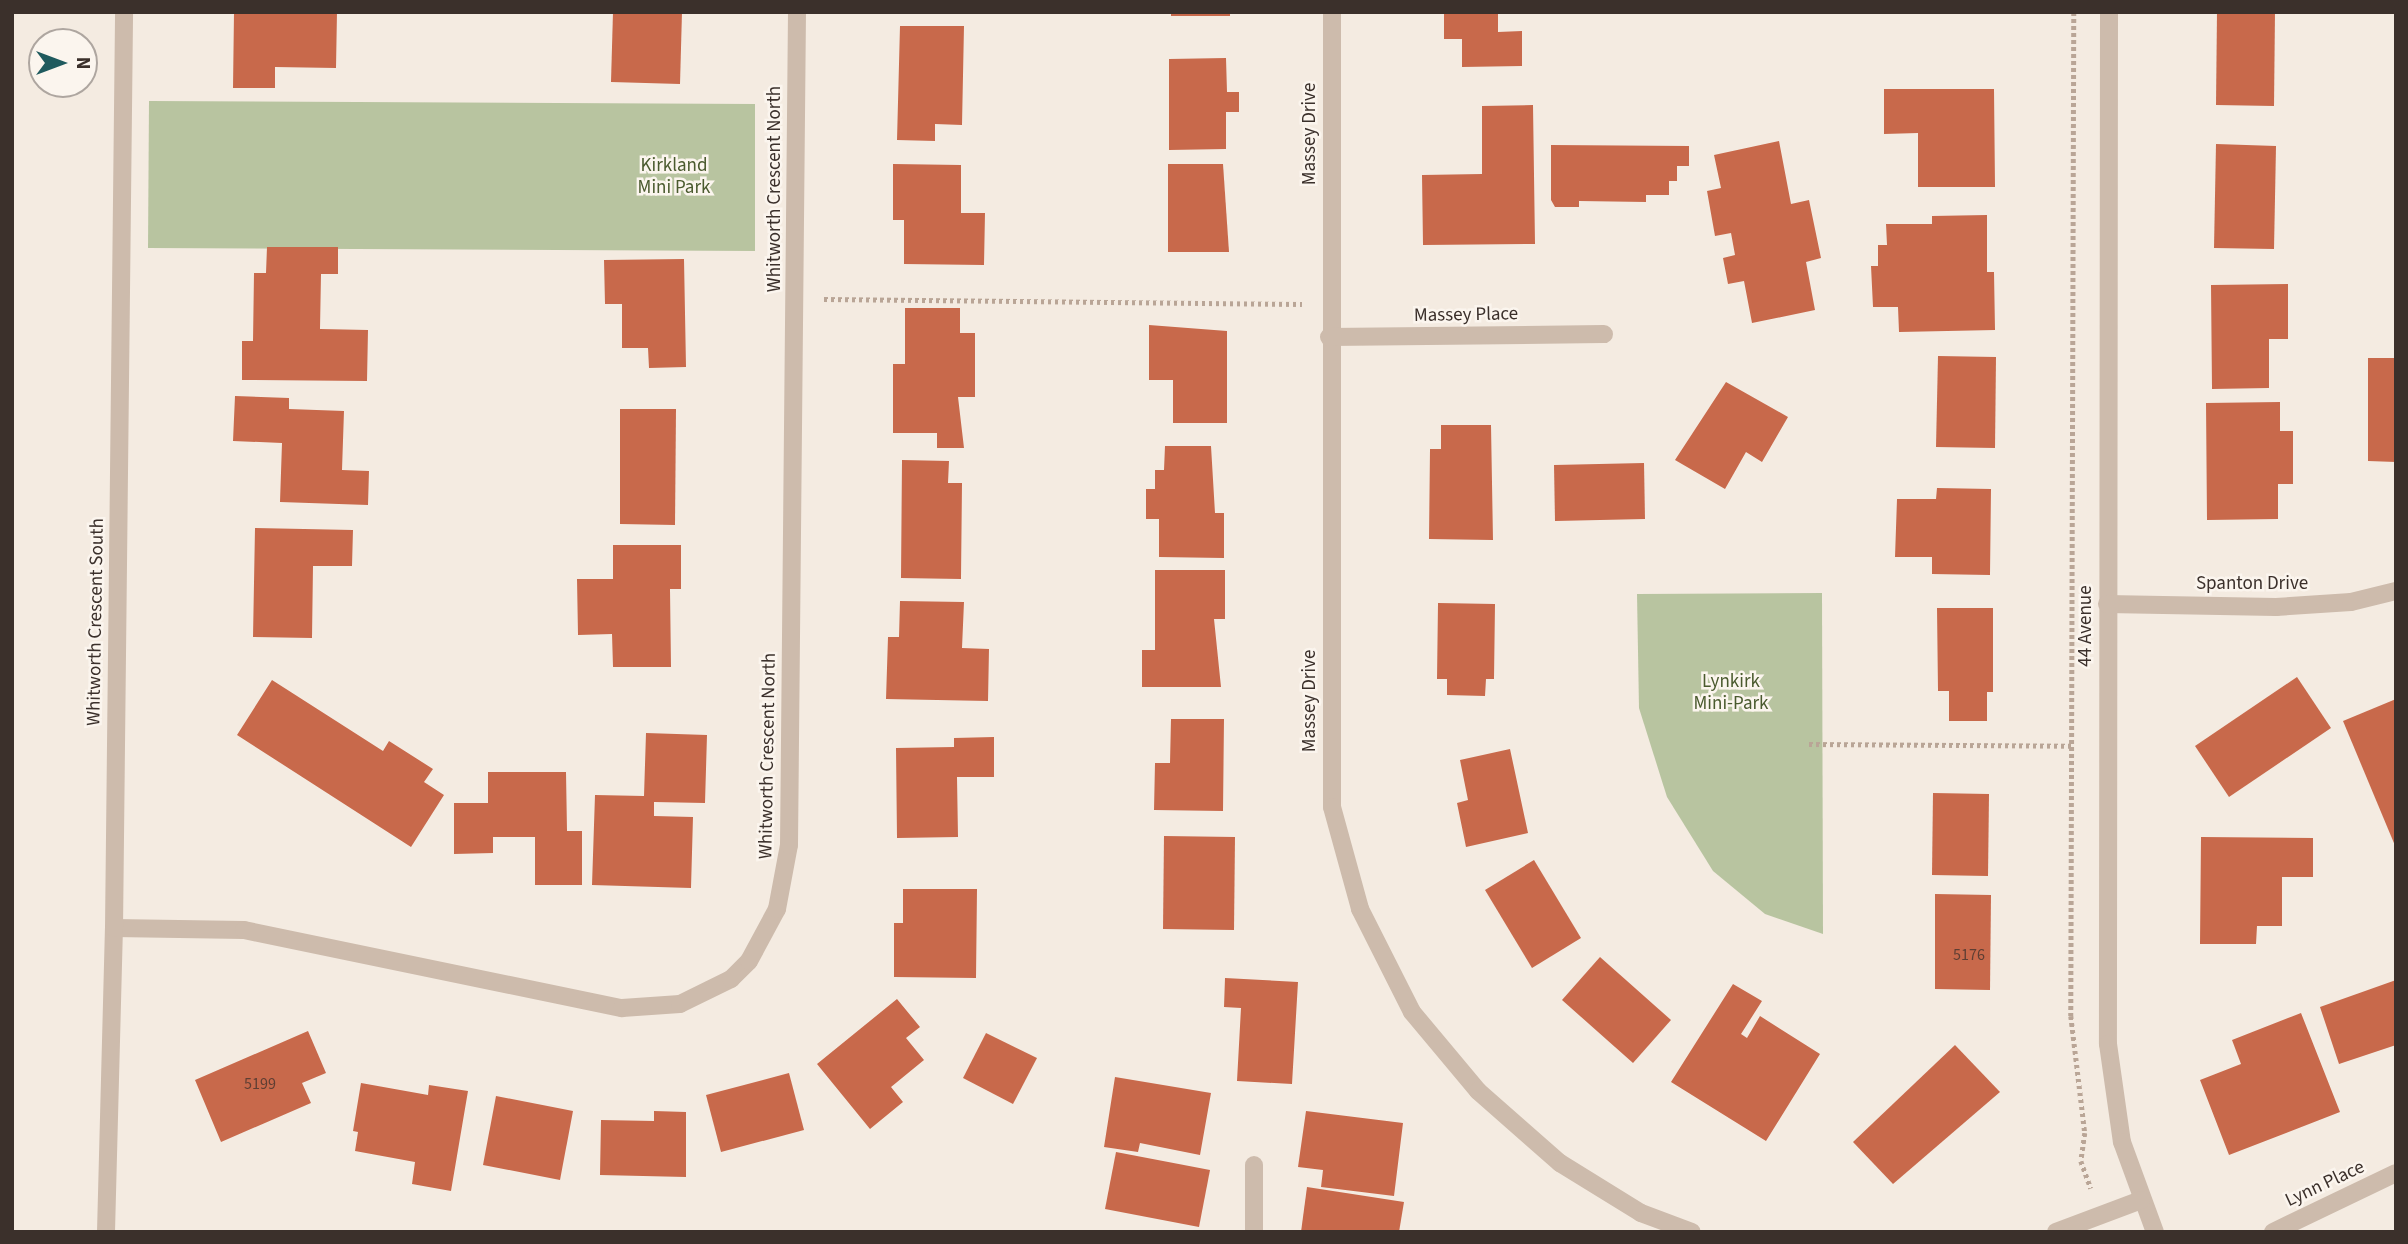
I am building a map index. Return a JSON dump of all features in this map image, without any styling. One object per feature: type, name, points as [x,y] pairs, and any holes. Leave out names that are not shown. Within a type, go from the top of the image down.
[{"type":"street","name":"Whitworth Crescent South","points":[[106,1232],[114,928],[124,12]]},
{"type":"street","name":"Whitworth Crescent North","points":[[114,928],[244,930],[622,1008],[680,1004],[731,979],[749,961],[778,909],[789,845],[797,12]]},
{"type":"street","name":"Massey Drive","points":[[1332,12],[1329,304],[1332,807],[1360,909],[1412,1012],[1478,1091],[1560,1163],[1641,1213],[1692,1232]]},
{"type":"street","name":"44 Avenue","points":[[2109,12],[2108,1044],[2122,1142],[2141,1200],[2155,1232]]},
{"type":"street","name":"Massey Place","points":[[1329,337],[1604,334]]},
{"type":"street","name":"Spanton Drive","points":[[2107,604],[2300,606],[2351,602],[2396,591]]},
{"type":"street","points":[[1254,1166],[1254,1232]]},
{"type":"street","name":"Lynn Place","points":[[2273,1232],[2396,1174]]},
{"type":"street","points":[[2056,1232],[2141,1200]]},
{"type":"path","points":[[2074,12],[2071,1016],[2085,1133],[2081,1161]]},
{"type":"path","points":[[795,299],[1329,304]]},
{"type":"path","points":[[1809,744],[2107,746]]},
{"type":"green space","name":"Kirkland Mini Park","points":[[149,101],[755,104],[755,251],[148,248]]},
{"type":"green space","name":"Lynkirk Mini-Park","points":[[1822,593],[1823,934],[1765,914],[1713,871],[1667,797],[1639,708],[1637,594]]},
{"type":"building","points":[[234,12],[337,12],[336,68],[275,67],[275,88],[233,88]]},
{"type":"building","points":[[613,12],[682,12],[680,84],[611,82]]},
{"type":"building","points":[[1171,12],[1230,12],[1230,16],[1171,16]]},
{"type":"building","points":[[1444,12],[1498,12],[1498,32],[1522,31],[1522,66],[1462,67],[1462,39],[1444,39]]},
{"type":"building","points":[[2217,12],[2275,12],[2274,106],[2216,105]]},
{"type":"building","points":[[900,26],[964,26],[962,125],[935,124],[935,141],[897,140]]},
{"type":"building","points":[[1226,58],[1227,92],[1239,92],[1239,112],[1226,112],[1226,149],[1169,150],[1169,59]]},
{"type":"building","points":[[1884,89],[1994,89],[1995,187],[1918,187],[1918,133],[1884,134]]},
{"type":"building","points":[[1533,105],[1535,244],[1423,245],[1422,175],[1482,174],[1482,106]]},
{"type":"building","points":[[1779,141],[1791,204],[1809,200],[1821,258],[1806,262],[1815,310],[1752,323],[1744,281],[1728,284],[1723,258],[1735,255],[1731,233],[1715,236],[1707,191],[1721,188],[1714,155]]},
{"type":"building","points":[[2216,144],[2276,146],[2274,249],[2214,248]]},
{"type":"building","points":[[1551,145],[1689,146],[1689,166],[1677,166],[1677,181],[1669,181],[1669,195],[1646,195],[1646,202],[1579,201],[1579,207],[1555,207],[1551,200]]},
{"type":"building","points":[[893,164],[961,165],[961,213],[985,213],[984,265],[904,264],[904,220],[893,220]]},
{"type":"building","points":[[1168,164],[1223,164],[1229,252],[1168,252]]},
{"type":"building","points":[[1987,215],[1987,272],[1994,272],[1995,330],[1899,332],[1898,307],[1873,307],[1871,266],[1878,266],[1878,245],[1887,245],[1886,224],[1932,224],[1932,216]]},
{"type":"building","points":[[267,247],[338,247],[338,274],[321,274],[320,329],[368,330],[367,381],[242,380],[242,341],[253,341],[254,273],[266,273]]},
{"type":"building","points":[[684,259],[686,367],[649,368],[648,348],[622,348],[622,304],[605,304],[604,260]]},
{"type":"building","points":[[2288,284],[2288,339],[2269,339],[2269,388],[2212,389],[2211,285]]},
{"type":"building","points":[[905,308],[960,308],[960,333],[975,333],[975,397],[958,397],[964,448],[937,448],[937,433],[893,433],[893,364],[905,364]]},
{"type":"building","points":[[1149,325],[1227,331],[1227,423],[1173,423],[1173,380],[1149,380]]},
{"type":"building","points":[[1938,356],[1996,357],[1995,448],[1936,447]]},
{"type":"building","points":[[2368,358],[2396,358],[2396,462],[2368,461]]},
{"type":"building","points":[[1726,382],[1788,417],[1762,462],[1746,452],[1725,489],[1675,460]]},
{"type":"building","points":[[235,396],[289,398],[289,409],[344,411],[342,470],[369,471],[368,505],[280,502],[282,443],[233,441]]},
{"type":"building","points":[[2280,402],[2280,431],[2293,431],[2293,484],[2278,484],[2278,519],[2207,520],[2206,403]]},
{"type":"building","points":[[620,409],[676,409],[675,525],[620,524]]},
{"type":"building","points":[[1441,425],[1491,425],[1493,540],[1429,539],[1430,449],[1441,449]]},
{"type":"building","points":[[1165,446],[1211,446],[1215,513],[1224,513],[1224,558],[1159,557],[1159,519],[1146,519],[1146,489],[1155,489],[1155,470],[1164,470]]},
{"type":"building","points":[[902,460],[949,461],[948,483],[962,483],[961,579],[901,578]]},
{"type":"building","points":[[1644,463],[1645,519],[1555,521],[1554,465]]},
{"type":"building","points":[[1937,488],[1991,489],[1990,575],[1932,574],[1932,557],[1895,557],[1897,499],[1936,499]]},
{"type":"building","points":[[255,528],[353,530],[352,566],[313,566],[312,638],[253,637]]},
{"type":"building","points":[[613,545],[681,545],[681,589],[670,589],[671,667],[613,667],[612,634],[578,635],[577,579],[613,579]]},
{"type":"building","points":[[1155,570],[1225,570],[1225,619],[1214,619],[1221,687],[1142,687],[1142,650],[1155,650]]},
{"type":"building","points":[[900,601],[964,602],[962,648],[989,649],[988,701],[886,699],[888,637],[899,637]]},
{"type":"building","points":[[1438,603],[1495,604],[1494,679],[1486,679],[1485,696],[1447,695],[1447,679],[1437,679]]},
{"type":"building","points":[[1937,608],[1993,608],[1993,692],[1987,692],[1987,721],[1949,721],[1949,691],[1938,691]]},
{"type":"building","points":[[2297,677],[2331,728],[2229,797],[2195,746]]},
{"type":"building","points":[[272,680],[383,751],[389,741],[433,769],[424,782],[444,795],[411,847],[237,735]]},
{"type":"building","points":[[2396,699],[2396,848],[2343,721]]},
{"type":"building","points":[[1171,719],[1224,719],[1223,811],[1154,810],[1155,763],[1170,763]]},
{"type":"building","points":[[646,733],[707,735],[705,803],[654,802],[654,816],[693,817],[691,888],[592,885],[595,795],[644,796]]},
{"type":"building","points":[[994,737],[994,777],[957,777],[958,837],[897,838],[896,748],[954,747],[954,738]]},
{"type":"building","points":[[1510,749],[1528,833],[1466,847],[1457,803],[1468,800],[1460,760]]},
{"type":"building","points":[[488,772],[566,772],[567,831],[582,831],[582,885],[535,885],[535,837],[493,837],[493,853],[454,854],[454,803],[488,803]]},
{"type":"building","points":[[1933,793],[1989,794],[1988,876],[1932,875]]},
{"type":"building","points":[[1164,836],[1235,837],[1234,930],[1163,929]]},
{"type":"building","points":[[2201,837],[2313,838],[2313,877],[2282,877],[2282,926],[2257,926],[2256,944],[2200,944]]},
{"type":"building","points":[[1534,860],[1581,938],[1532,968],[1485,890]]},
{"type":"building","points":[[903,889],[977,889],[976,978],[894,977],[894,923],[903,923]]},
{"type":"building","points":[[1935,894],[1991,895],[1990,990],[1935,989]]},
{"type":"building","points":[[1600,957],[1671,1020],[1633,1063],[1562,1000]]},
{"type":"building","points":[[1225,978],[1298,982],[1292,1084],[1237,1081],[1241,1008],[1224,1007]]},
{"type":"building","points":[[2396,980],[2396,1045],[2339,1064],[2320,1007]]},
{"type":"building","points":[[1733,984],[1762,1001],[1741,1034],[1747,1038],[1760,1016],[1820,1054],[1766,1141],[1671,1082]]},
{"type":"building","points":[[897,999],[920,1027],[906,1038],[924,1060],[891,1087],[903,1102],[870,1129],[817,1064]]},
{"type":"building","points":[[2301,1013],[2340,1112],[2229,1155],[2200,1080],[2241,1064],[2232,1040]]},
{"type":"building","points":[[308,1031],[326,1073],[302,1083],[311,1103],[221,1142],[195,1080]]},
{"type":"building","points":[[986,1033],[1037,1058],[1013,1104],[963,1078]]},
{"type":"building","points":[[1955,1045],[2000,1092],[1893,1184],[1853,1142]]},
{"type":"building","points":[[789,1073],[804,1130],[721,1152],[706,1095]]},
{"type":"building","points":[[1115,1077],[1211,1093],[1200,1155],[1140,1143],[1138,1152],[1104,1147]]},
{"type":"building","points":[[361,1083],[428,1095],[429,1085],[468,1091],[451,1191],[412,1184],[415,1162],[355,1151],[358,1132],[353,1131]]},
{"type":"building","points":[[496,1096],[573,1111],[560,1180],[483,1165]]},
{"type":"building","points":[[654,1111],[686,1112],[686,1177],[600,1175],[601,1120],[654,1121]]},
{"type":"building","points":[[1306,1111],[1403,1123],[1394,1196],[1321,1187],[1323,1170],[1298,1167]]},
{"type":"building","points":[[1116,1152],[1210,1170],[1199,1227],[1105,1209]]},
{"type":"building","points":[[1307,1187],[1404,1202],[1399,1232],[1301,1232]]}]
